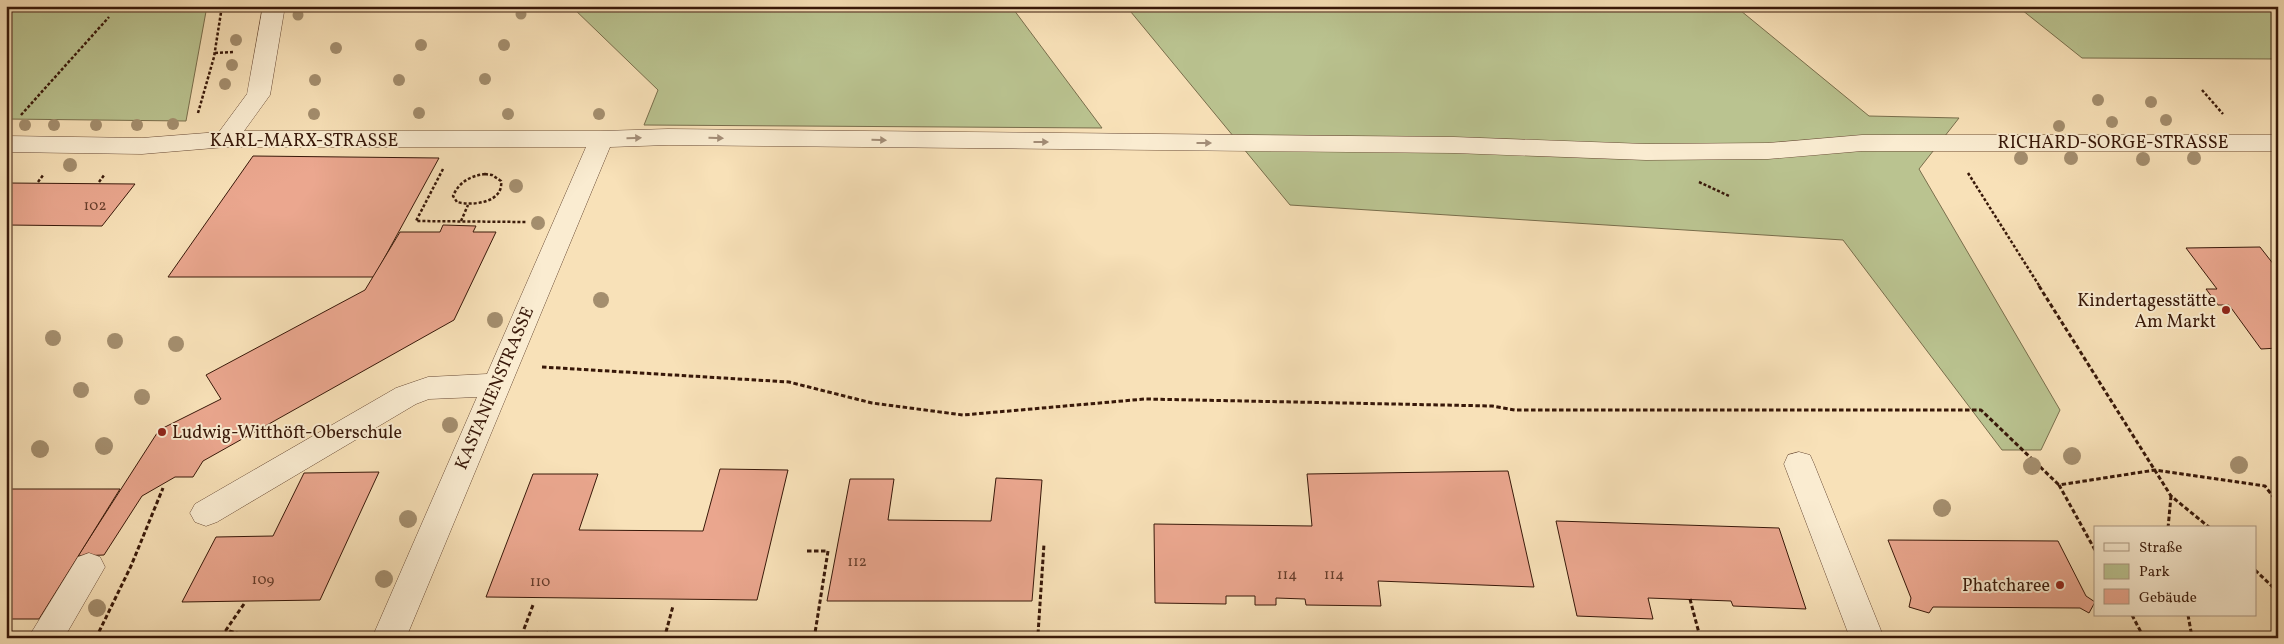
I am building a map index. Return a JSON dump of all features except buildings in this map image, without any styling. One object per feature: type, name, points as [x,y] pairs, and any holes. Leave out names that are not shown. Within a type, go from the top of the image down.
[{"type":"street","points":[[226,139],[258,95],[274,6]]},
{"type":"street","name":"KARL-MARX-STRASSE","points":[[6,144],[142,146],[226,139],[601,139],[668,137],[1454,146],[1646,152],[1768,151],[1862,143],[1949,142]]},
{"type":"street","name":"KASTANIENSTRASSE","points":[[389,638],[601,139]]},
{"type":"street","name":"RICHARD-SORGE-STRASSE","points":[[1949,142],[2278,142]]},
{"type":"street","points":[[206,512],[406,396],[428,388],[499,376]]},
{"type":"street","points":[[1800,464],[1867,638]]},
{"type":"street","points":[[45,638],[89,567]]},
{"type":"path","points":[[180,142],[199,111],[214,58],[222,6]]},
{"type":"path","points":[[19,116],[109,17]]},
{"type":"path","points":[[445,166],[416,221],[526,222]]},
{"type":"path","points":[[1967,171],[2171,496],[2208,526]]},
{"type":"path","points":[[481,175],[500,179],[502,184],[494,198],[468,205],[457,202],[453,196],[459,183],[473,176],[481,175]]},
{"type":"path","points":[[461,221],[468,205]]},
{"type":"path","points":[[499,376],[788,382],[872,403],[963,415],[1145,399],[1492,406],[1515,410],[1981,410],[2060,485],[2094,548]]},
{"type":"path","points":[[2060,485],[2155,470],[2265,486],[2278,503]]},
{"type":"path","points":[[96,638],[131,566],[162,488]]},
{"type":"path","points":[[2168,526],[2171,496]]},
{"type":"path","points":[[1038,634],[1044,544]]},
{"type":"path","points":[[807,551],[828,551],[815,633]]},
{"type":"path","points":[[2256,571],[2278,592]]},
{"type":"path","points":[[1690,599],[1700,637]]},
{"type":"path","points":[[244,604],[226,630],[254,638]]},
{"type":"path","points":[[524,629],[533,606]]},
{"type":"path","points":[[666,632],[673,606]]},
{"type":"path","points":[[2133,616],[2143,636]]},
{"type":"path","points":[[2188,616],[2192,637]]},
{"type":"path","points":[[533,638],[548,632]]},
{"type":"green space","points":[[6,6],[207,6],[186,121],[6,119]]},
{"type":"green space","points":[[571,6],[1011,6],[1102,128],[644,125],[658,90]]},
{"type":"green space","points":[[1126,6],[1735,6],[1869,116],[1959,118],[1919,169],[2060,410],[2041,450],[2002,450],[1843,240],[1290,205]]},
{"type":"green space","points":[[2017,6],[2278,6],[2278,59],[2082,58]]},
{"type":"place","name":"Kindertagesstätte Am Markt","points":[[2226,310]]},
{"type":"place","name":"Ludwig-Witthöft-Oberschule","points":[[162,432]]},
{"type":"place","name":"Phatcharee","points":[[2060,585]]}]
